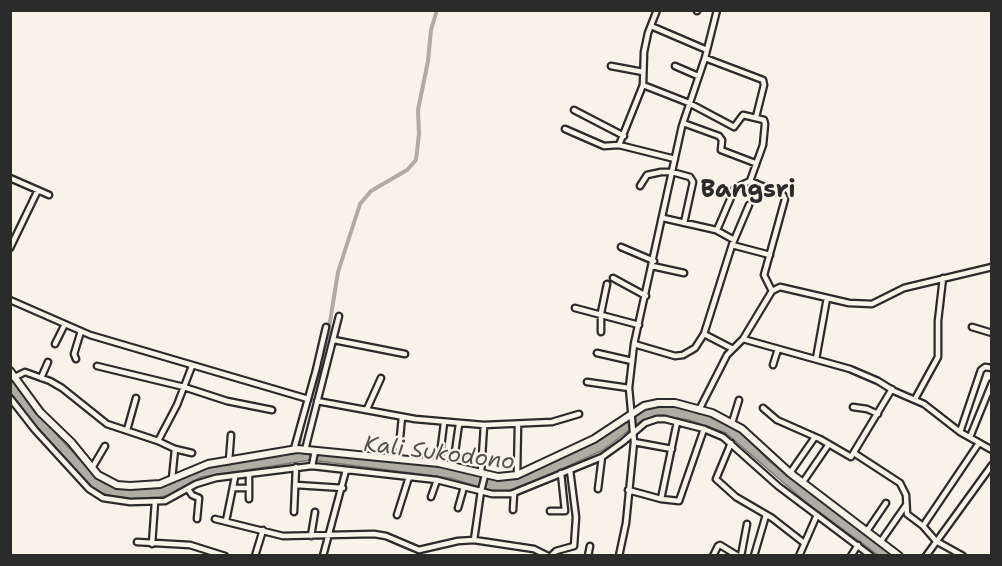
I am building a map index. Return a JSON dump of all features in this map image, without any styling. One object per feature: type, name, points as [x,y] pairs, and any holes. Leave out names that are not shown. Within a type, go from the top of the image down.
[{"type":"main road","points":[[10,371],[40,412],[71,442],[92,468],[102,478],[124,486],[153,486],[172,480],[202,465],[300,449],[439,463],[498,477],[517,475],[594,439],[648,404],[675,403],[732,423],[790,473],[899,555]]},
{"type":"street","points":[[619,145],[643,85],[644,52],[657,10]]},
{"type":"street","points":[[619,555],[626,523],[634,442],[629,388],[634,344],[683,123],[705,58],[717,10]]},
{"type":"street","points":[[651,26],[706,49]]},
{"type":"street","points":[[705,58],[764,80],[756,117]]},
{"type":"street","points":[[611,66],[643,72]]},
{"type":"street","points":[[675,66],[698,76]]},
{"type":"street","points":[[643,85],[689,103],[734,127],[743,115],[764,120],[763,145],[750,181],[735,188],[717,230]]},
{"type":"street","points":[[574,110],[624,136]]},
{"type":"street","points":[[683,123],[719,136],[722,140],[721,150],[755,163]]},
{"type":"street","points":[[565,129],[604,146],[619,145],[675,159]]},
{"type":"street","points":[[639,186],[647,175],[672,172],[692,179],[684,224]]},
{"type":"street","points":[[10,178],[49,195]]},
{"type":"street","points":[[750,181],[783,195],[785,199],[764,278],[772,291]]},
{"type":"street","points":[[10,248],[38,190]]},
{"type":"street","points":[[634,344],[651,347],[675,356],[694,348],[704,334],[733,243],[749,205]]},
{"type":"street","points":[[663,218],[717,230],[733,243],[770,255]]},
{"type":"street","points":[[621,247],[653,263],[684,273]]},
{"type":"street","points":[[699,410],[727,355],[743,339],[772,291],[780,287],[849,303],[872,304],[904,288],[992,267]]},
{"type":"street","points":[[613,278],[645,296]]},
{"type":"street","points":[[915,399],[938,357],[943,278]]},
{"type":"street","points":[[601,332],[601,313],[607,284]]},
{"type":"street","points":[[816,359],[827,298]]},
{"type":"street","points":[[10,300],[81,331],[308,399]]},
{"type":"street","points":[[575,308],[601,313],[639,325]]},
{"type":"street","points":[[300,449],[317,401],[339,316]]},
{"type":"street","points":[[55,344],[65,324]]},
{"type":"street","points":[[300,449],[308,399],[326,327]]},
{"type":"street","points":[[972,327],[992,333]]},
{"type":"street","points":[[75,358],[74,354],[81,331]]},
{"type":"street","points":[[704,334],[733,350]]},
{"type":"street","points":[[743,339],[850,369],[878,381],[915,399],[960,432],[992,450]]},
{"type":"street","points":[[334,340],[405,354]]},
{"type":"street","points":[[773,365],[778,349]]},
{"type":"street","points":[[597,352],[632,361]]},
{"type":"street","points":[[41,378],[48,362]]},
{"type":"street","points":[[97,366],[184,387],[227,401],[272,410]]},
{"type":"street","points":[[158,441],[192,366]]},
{"type":"street","points":[[960,432],[981,370],[985,367],[992,368]]},
{"type":"street","points":[[15,377],[25,372],[41,378],[62,388],[107,424],[158,441],[176,450],[192,453]]},
{"type":"street","points":[[367,410],[381,378]]},
{"type":"street","points":[[587,382],[629,388]]},
{"type":"street","points":[[970,437],[992,383]]},
{"type":"street","points":[[763,408],[777,420],[851,457],[892,389]]},
{"type":"street","points":[[10,398],[44,441],[95,494],[118,501],[168,500],[207,480],[313,464],[437,480],[502,495],[514,494],[602,457],[645,423],[660,419],[677,422],[719,434],[766,477],[871,555]]},
{"type":"street","points":[[127,430],[136,398]]},
{"type":"street","points":[[732,423],[739,400]]},
{"type":"street","points":[[317,401],[402,417],[459,424],[552,422],[579,414]]},
{"type":"street","points":[[853,407],[878,414]]},
{"type":"street","points":[[398,458],[402,417]]},
{"type":"street","points":[[661,499],[677,422]]},
{"type":"street","points":[[439,463],[444,423]]},
{"type":"street","points":[[453,466],[459,424]]},
{"type":"street","points":[[517,475],[518,424]]},
{"type":"street","points":[[474,540],[484,474],[484,425]]},
{"type":"street","points":[[628,490],[661,499],[677,501],[681,499],[704,429]]},
{"type":"street","points":[[229,461],[231,435]]},
{"type":"street","points":[[790,473],[815,437]]},
{"type":"street","points":[[634,442],[672,449]]},
{"type":"street","points":[[923,526],[979,442]]},
{"type":"street","points":[[731,443],[716,479],[736,497],[766,515],[804,543]]},
{"type":"street","points":[[803,482],[829,444]]},
{"type":"street","points":[[92,468],[105,446]]},
{"type":"street","points":[[172,480],[176,450]]},
{"type":"street","points":[[313,464],[315,452]]},
{"type":"street","points":[[854,453],[900,483],[905,491],[907,514],[923,526],[936,541],[963,555]]},
{"type":"street","points":[[598,489],[602,457]]},
{"type":"street","points":[[926,555],[992,465]]},
{"type":"street","points":[[294,512],[296,467]]},
{"type":"street","points":[[323,555],[343,488],[346,470]]},
{"type":"street","points":[[215,519],[283,536],[380,535],[419,550],[458,541],[474,540],[534,549],[549,555],[574,546],[576,517],[570,470]]},
{"type":"street","points":[[550,511],[565,511],[561,473]]},
{"type":"street","points":[[249,475],[249,499]]},
{"type":"street","points":[[226,521],[235,477]]},
{"type":"street","points":[[397,515],[409,477]]},
{"type":"street","points":[[431,498],[437,480]]},
{"type":"street","points":[[296,485],[343,488]]},
{"type":"street","points":[[458,508],[464,487]]},
{"type":"street","points":[[233,488],[248,488]]},
{"type":"street","points":[[188,489],[192,495],[199,498],[197,519]]},
{"type":"street","points":[[513,510],[514,494]]},
{"type":"street","points":[[152,544],[156,502]]},
{"type":"street","points":[[881,541],[907,502]]},
{"type":"street","points":[[867,531],[886,503]]},
{"type":"street","points":[[311,536],[315,512]]},
{"type":"street","points":[[754,555],[766,515]]},
{"type":"street","points":[[799,555],[817,515]]},
{"type":"street","points":[[713,555],[718,546],[723,546],[737,555],[747,524]]},
{"type":"street","points":[[255,555],[263,530]]},
{"type":"street","points":[[137,542],[190,545],[225,555]]},
{"type":"street","points":[[851,555],[858,545]]},
{"type":"street","points":[[588,555],[590,546]]},
{"type":"shaded area","points":[[10,377],[36,412],[92,473],[110,485],[150,489],[173,482],[206,465],[304,451],[309,455],[433,463],[517,477],[599,438],[646,406],[672,405],[711,415],[741,432],[770,462],[892,555],[878,555],[807,503],[726,433],[689,420],[660,415],[641,421],[603,450],[516,490],[493,491],[450,478],[311,460],[201,477],[171,495],[126,499],[107,495],[91,487],[27,416],[11,393]]},
{"type":"waterway","points":[[310,401],[328,334],[338,272],[360,204],[371,191],[407,170],[416,160],[419,134],[418,110],[428,61],[431,30],[437,10]]},
{"type":"waterway","points":[[298,451],[303,423]]},
{"type":"district","name":"Bangsri","points":[[748,191]]},
{"type":"water label","name":"Kali Sukodono","points":[[439,454]]}]
